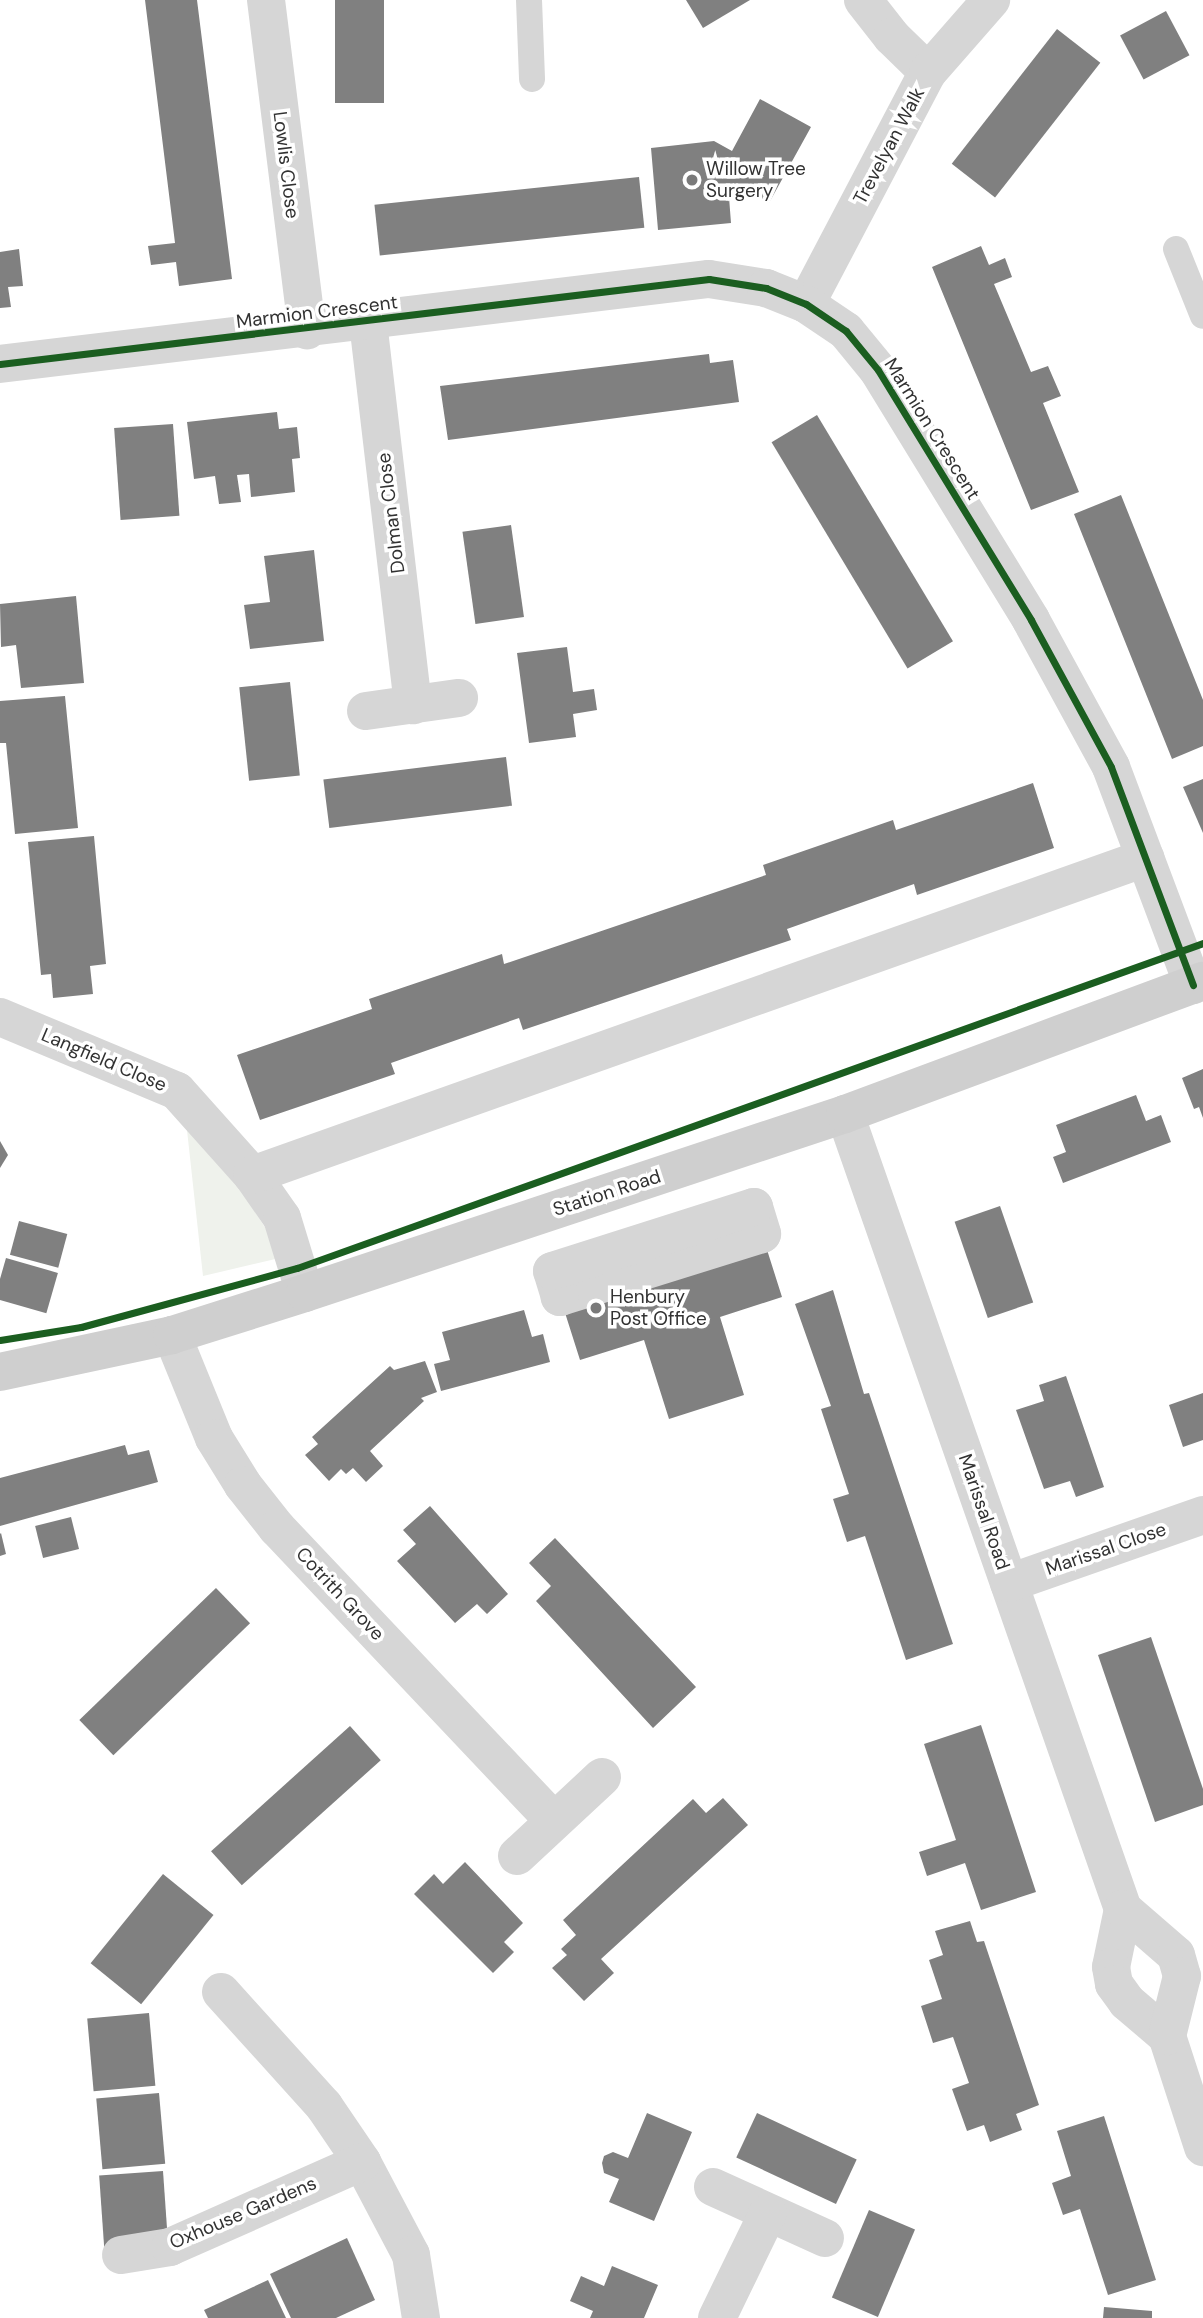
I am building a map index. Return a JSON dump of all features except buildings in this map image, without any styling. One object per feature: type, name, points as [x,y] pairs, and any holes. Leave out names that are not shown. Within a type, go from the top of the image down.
[{"type":"main road","name":"Station Road","points":[[0,1372],[172,1335],[305,1293],[845,1114],[1198,983]]},
{"type":"street","name":"Lowlis Close","points":[[266,0],[307,330]]},
{"type":"street","points":[[863,0],[892,37],[928,72]]},
{"type":"street","name":"Trevelyan Walk","points":[[806,304],[928,72],[991,0]]},
{"type":"street","name":"Marmion Crescent","points":[[0,365],[307,330],[709,279],[766,288],[806,304],[846,331],[878,370],[1017,597],[1111,767],[1145,858],[1198,983]]},
{"type":"street","name":"Dolman Close","points":[[368,322],[413,705]]},
{"type":"street","points":[[366,711],[459,698]]},
{"type":"street","points":[[252,1175],[1145,858]]},
{"type":"street","name":"Langfield Close","points":[[0,1017],[177,1091],[252,1175],[282,1218],[305,1293]]},
{"type":"street","name":"Marissal Road","points":[[845,1114],[1123,1909],[1176,1955],[1182,1976],[1167,2036]]},
{"type":"street","name":"Cotrith Grove","points":[[172,1335],[214,1438],[243,1485],[277,1528],[554,1821]]},
{"type":"street","name":"Marissal Close","points":[[1009,1583],[1203,1515]]},
{"type":"street","points":[[517,1856],[602,1777]]},
{"type":"street","points":[[1123,1909],[1111,1967],[1114,1984],[1127,2002],[1167,2036],[1203,2147]]},
{"type":"street","points":[[221,1992],[324,2106],[362,2162],[411,2255],[421,2318]]},
{"type":"street","name":"Oxhouse Gardens","points":[[121,2255],[170,2247],[362,2162]]},
{"type":"street","points":[[713,2187],[825,2238]]},
{"type":"street","points":[[717,2318],[768,2213]]},
{"type":"lane","points":[[529,0],[533,79]]},
{"type":"lane","points":[[1176,249],[1203,316]]},
{"type":"shaded area","points":[[186,1121],[220,1157],[284,1257],[203,1276]]},
{"type":"cycle path","points":[[0,364],[709,279],[766,288],[806,304],[846,331],[878,370],[1031,620],[1111,767],[1193,985]]},
{"type":"cycle path","points":[[0,1340],[81,1327],[297,1268],[1203,943]]},
{"type":"place","name":"Willow Tree Surgery","points":[[692,180]]},
{"type":"place","name":"Henbury Post Office","points":[[596,1308]]}]
